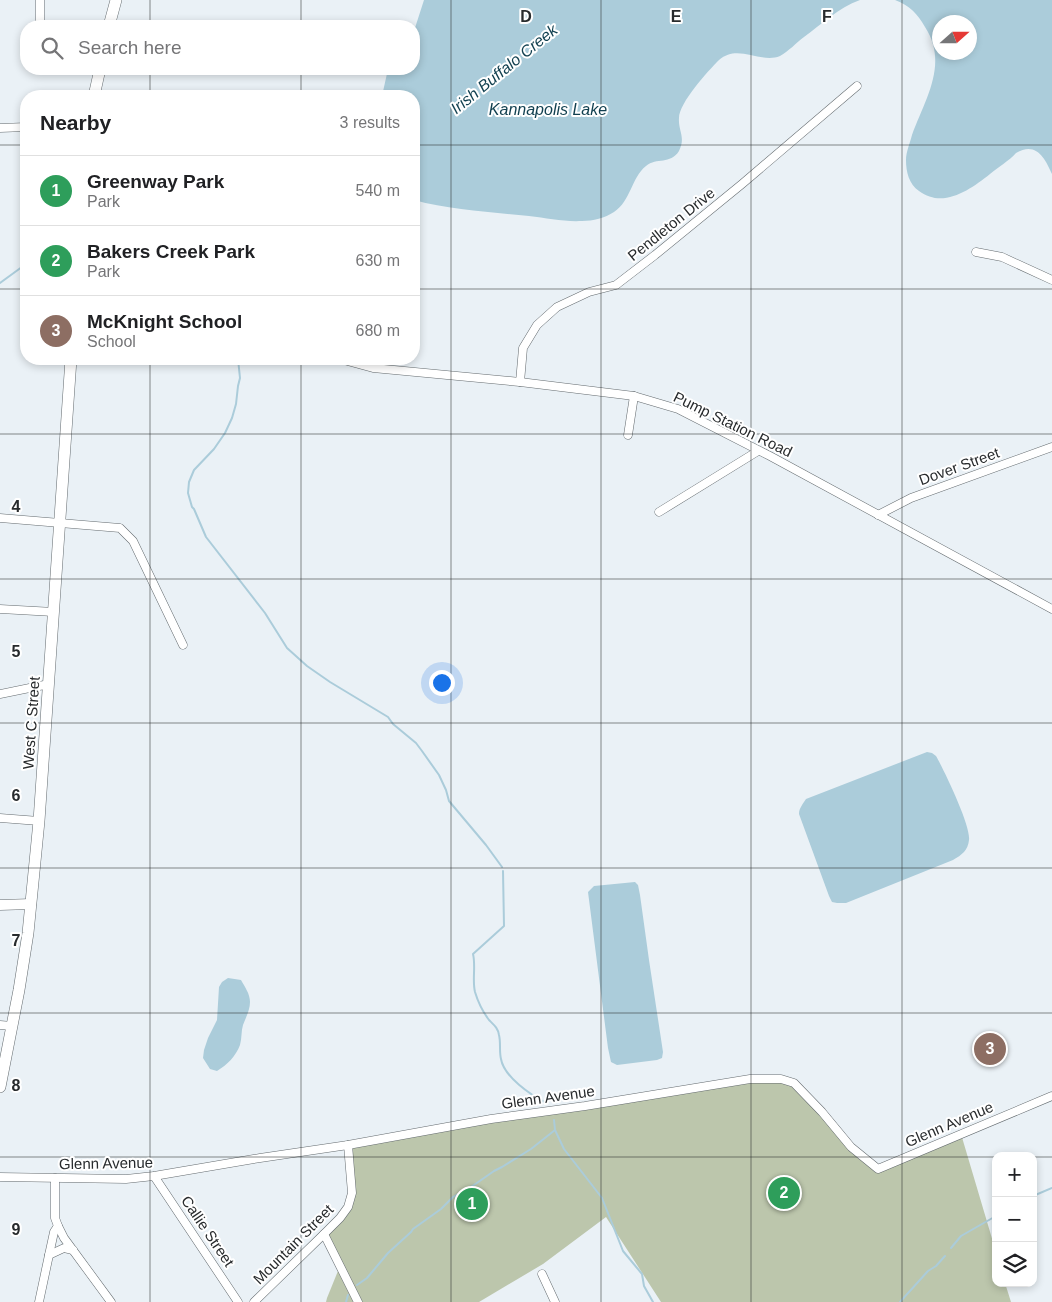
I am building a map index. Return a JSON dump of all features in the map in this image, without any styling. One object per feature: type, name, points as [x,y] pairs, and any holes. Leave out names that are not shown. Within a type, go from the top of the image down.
[{"type":"main road","points":[[111,20],[116,0]]},
{"type":"main road","points":[[95,90],[99,75]]},
{"type":"main road","name":"West C Street","points":[[0,1087],[6,1026],[28,933],[31,904],[39,821],[71,365]]},
{"type":"street","points":[[40,0],[40,20]]},
{"type":"street","name":"Pendleton Drive","points":[[520,382],[523,348],[537,325],[557,307],[589,292],[616,284],[624,279],[656,255],[857,86]]},
{"type":"street","points":[[0,128],[20,127]]},
{"type":"street","points":[[976,252],[1002,257],[1052,280]]},
{"type":"street","name":"Pump Station Road","points":[[362,365],[373,368],[520,382],[634,396],[678,409],[758,450],[1052,609]]},
{"type":"street","points":[[628,435],[634,396]]},
{"type":"street","name":"Dover Street","points":[[878,515],[911,498],[1052,447]]},
{"type":"street","points":[[659,512],[758,450]]},
{"type":"street","points":[[0,518],[120,528],[133,541],[183,645]]},
{"type":"street","points":[[0,609],[54,612]]},
{"type":"street","points":[[0,694],[49,684]]},
{"type":"street","points":[[0,818],[39,821]]},
{"type":"street","points":[[0,905],[31,904]]},
{"type":"street","name":"Glenn Avenue","points":[[0,1176],[126,1179],[154,1176],[348,1145],[491,1119],[586,1106],[750,1079],[781,1079],[794,1083],[822,1112],[851,1147],[878,1169],[1052,1096]]},
{"type":"street","name":"Mountain Street","points":[[254,1302],[340,1218],[348,1207],[352,1193],[348,1145]]},
{"type":"street","name":"Callie Street","points":[[154,1176],[238,1302]]},
{"type":"street","points":[[54,1178],[55,1218],[58,1226],[64,1238],[111,1302]]},
{"type":"street","points":[[39,1302],[54,1232],[58,1226]]},
{"type":"street","points":[[324,1234],[358,1302]]},
{"type":"street","points":[[49,1254],[64,1248],[74,1250]]},
{"type":"street","points":[[542,1274],[555,1302]]},
{"type":"green space","points":[[750,1079],[794,1083],[877,1169],[961,1134],[992,1239],[992,1287],[1006,1287],[1011,1302],[661,1302],[606,1217],[543,1264],[479,1302],[326,1302],[340,1266],[324,1234],[342,1215],[352,1193],[348,1145]]},
{"type":"water","name":"Kannapolis Lake","points":[[424,0],[860,0],[837,12],[780,56],[765,58],[734,53],[726,55],[719,60],[695,88],[680,112],[679,123],[682,142],[679,151],[668,160],[650,163],[646,166],[637,177],[624,202],[614,212],[599,219],[575,221],[456,208],[420,201],[420,90],[383,90],[387,75],[420,75],[420,20],[418,20]]},
{"type":"water","points":[[895,0],[1052,0],[1052,174],[1043,157],[1034,150],[1029,149],[1016,153],[974,186],[947,198],[928,196],[919,191],[910,181],[906,164],[907,151],[928,95],[935,68],[935,60],[977,60],[977,15],[932,15],[932,41],[922,22],[909,7]]},
{"type":"water","points":[[927,752],[936,756],[962,811],[969,840],[966,849],[953,860],[846,903],[832,902],[799,814],[802,804],[806,799]]},
{"type":"water","points":[[635,882],[638,885],[640,895],[663,1052],[662,1058],[657,1060],[617,1065],[611,1062],[608,1048],[588,892],[594,886]]},
{"type":"water","points":[[228,978],[241,980],[248,993],[250,1005],[242,1027],[241,1042],[236,1053],[231,1060],[217,1071],[210,1069],[203,1058],[208,1038],[217,1020],[219,987]]},
{"type":"waterway","name":"Irish Buffalo Creek","points":[[0,283],[20,268]]},
{"type":"waterway","points":[[239,365],[240,378],[232,418],[225,433],[214,449],[194,470],[189,482],[188,493],[192,507],[206,537],[265,613],[287,648],[307,666],[330,682],[388,717],[393,724],[416,743],[439,775],[449,801],[502,867]]},
{"type":"waterway","points":[[503,871],[504,926],[473,954],[475,992],[485,1014],[498,1030],[503,1066],[513,1079],[546,1103]]},
{"type":"waterway","points":[[554,1120],[555,1130],[564,1149],[602,1198],[623,1251],[642,1274],[644,1286],[653,1302]]},
{"type":"waterway","points":[[357,1285],[367,1278],[388,1253],[413,1229],[441,1209],[453,1197],[531,1149],[555,1130]]},
{"type":"waterway","points":[[1037,1194],[1052,1188]]},
{"type":"waterway","points":[[951,1248],[961,1236],[992,1218]]},
{"type":"waterway","points":[[900,1302],[928,1271],[936,1266],[945,1256]]},
{"type":"waterway","points":[[346,1302],[348,1295]]},
{"type":"place","name":"McKnight School","points":[[990,1049]]},
{"type":"place","name":"Bakers Creek Park","points":[[784,1193]]},
{"type":"place","name":"Greenway Park","points":[[472,1204]]}]
